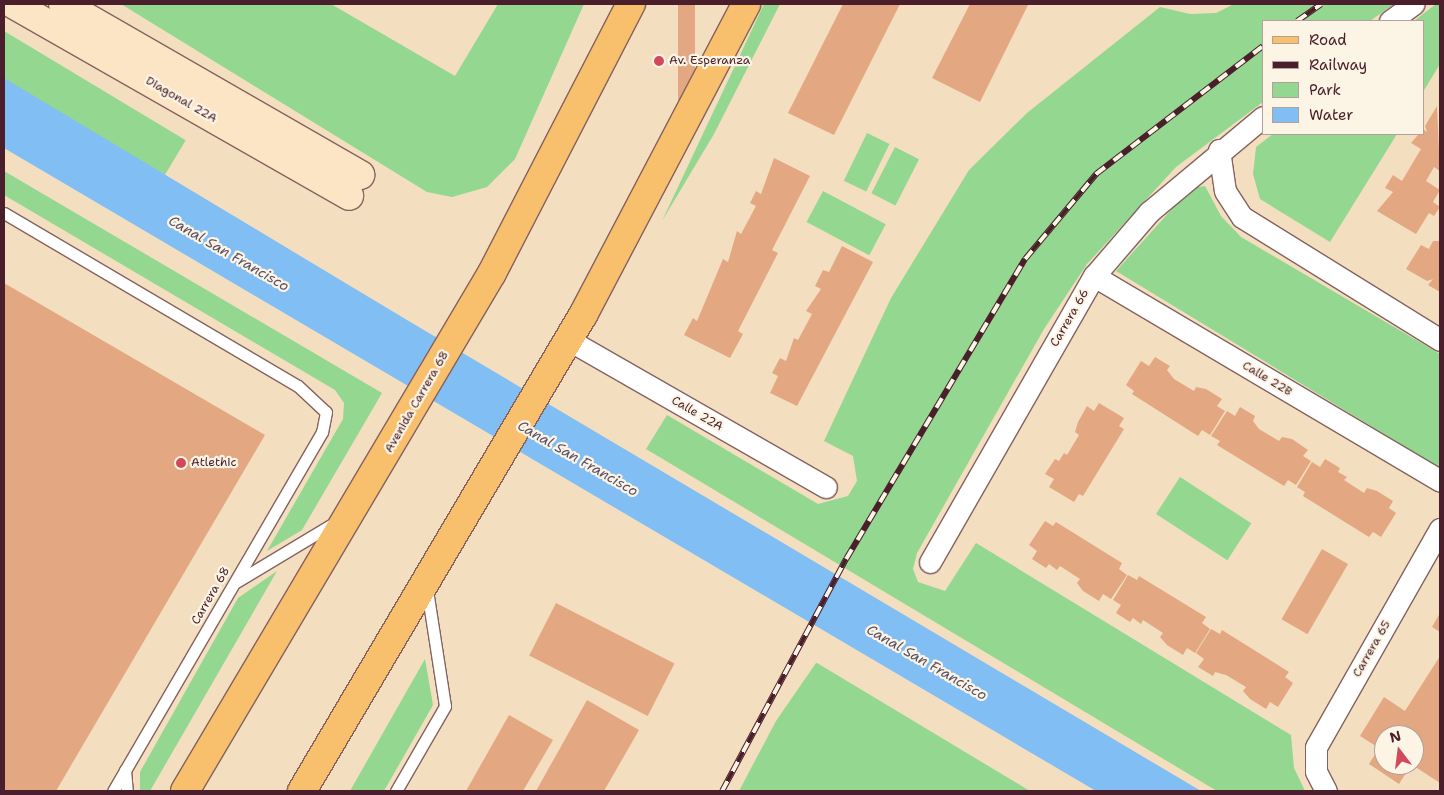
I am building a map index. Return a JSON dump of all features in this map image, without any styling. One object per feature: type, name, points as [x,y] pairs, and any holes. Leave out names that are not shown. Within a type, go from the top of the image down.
[{"type":"main road","name":"Avenida Carrera 68","points":[[186,791],[458,332],[631,4]]},
{"type":"main road","points":[[302,791],[569,340],[746,4]]},
{"type":"street","name":"Diagonal 22A","points":[[14,4],[354,186],[63,4]]},
{"type":"street","points":[[1391,20],[1413,4]]},
{"type":"street","name":"Carrera 66","points":[[930,562],[1094,276],[1149,212],[1220,150],[1262,119]]},
{"type":"street","points":[[1220,150],[1225,191],[1242,217],[1440,340]]},
{"type":"street","name":"Calle 22B","points":[[1094,276],[1440,481]]},
{"type":"street","name":"Calle 22A","points":[[569,340],[826,487]]},
{"type":"street","name":"Carrera 65","points":[[1326,791],[1316,771],[1316,746],[1440,529]]},
{"type":"lane","name":"Carrera 68","points":[[4,213],[298,386],[326,412],[322,432],[113,791]]},
{"type":"lane","points":[[234,583],[352,512]]},
{"type":"lane","points":[[396,791],[444,706],[426,582]]},
{"type":"lane","points":[[125,770],[127,791]]},
{"type":"green space","points":[[121,4],[331,4],[455,76],[498,4],[584,4],[515,159],[487,187],[452,197],[427,192]]},
{"type":"green space","points":[[764,4],[780,4],[714,134],[662,221]]},
{"type":"green space","points":[[1234,4],[1394,4],[1371,20],[1262,20],[1262,103],[1176,167],[1087,264],[1044,329],[917,553],[913,569],[918,582],[945,591],[976,543],[1291,735],[1294,768],[1305,791],[1217,791],[646,449],[667,415],[818,504],[848,496],[857,481],[853,456],[824,441],[891,298],[969,170],[1027,113],[1160,7],[1190,14],[1216,13]]},
{"type":"green space","points":[[1436,4],[1440,4],[1440,64],[1424,90],[1424,20],[1415,20]]},
{"type":"green space","points":[[4,31],[186,140],[162,180],[4,86]]},
{"type":"green space","points":[[867,133],[889,144],[866,192],[844,181]]},
{"type":"green space","points":[[1272,135],[1396,135],[1330,242],[1260,199],[1253,174],[1256,147]]},
{"type":"green space","points":[[895,147],[919,159],[895,206],[871,193]]},
{"type":"green space","points":[[4,171],[382,393],[302,530],[267,551],[343,419],[344,403],[335,390],[4,195]]},
{"type":"green space","points":[[1205,186],[1221,216],[1241,237],[1440,354],[1440,468],[1116,271],[1191,188]]},
{"type":"green space","points":[[823,191],[886,224],[869,255],[807,222]]},
{"type":"green space","points":[[1180,477],[1251,523],[1227,560],[1156,514]]},
{"type":"green space","points":[[277,571],[150,791],[140,791],[140,772],[238,598]]},
{"type":"green space","points":[[425,659],[433,705],[384,791],[350,791]]},
{"type":"green space","points":[[816,663],[1030,791],[739,791],[776,721]]},
{"type":"water","name":"Canal San Francisco","points":[[4,78],[407,320],[1201,791],[1096,791],[4,148]]},
{"type":"building","points":[[678,4],[695,4],[695,131],[678,131]]},
{"type":"building","points":[[843,4],[900,4],[834,135],[788,113]]},
{"type":"building","points":[[970,4],[1028,5],[980,102],[932,78]]},
{"type":"building","points":[[1437,106],[1440,171],[1434,167],[1426,181],[1440,190],[1433,202],[1440,207],[1434,216],[1429,213],[1416,234],[1377,211],[1393,192],[1385,188],[1393,175],[1402,181],[1421,149],[1411,143],[1418,135],[1424,135],[1424,130],[1427,132],[1425,126]]},
{"type":"building","points":[[774,158],[810,176],[772,250],[778,253],[738,331],[743,334],[730,358],[684,335],[693,318],[697,321],[723,259],[728,262],[737,231],[741,234],[756,206],[750,203],[756,191],[761,194]]},
{"type":"building","points":[[1433,241],[1440,241],[1440,292],[1428,285],[1433,279],[1427,281],[1406,269],[1421,245],[1429,249]]},
{"type":"building","points":[[842,246],[873,262],[797,406],[770,393],[778,376],[772,373],[780,358],[786,361],[794,338],[798,340],[812,314],[806,311],[821,289],[815,286],[823,270],[829,272]]},
{"type":"building","points":[[4,283],[265,435],[56,791],[4,791]]},
{"type":"building","points":[[1155,357],[1170,366],[1167,370],[1174,379],[1194,391],[1196,387],[1206,389],[1222,399],[1217,406],[1225,411],[1210,435],[1202,430],[1198,436],[1132,394],[1134,391],[1126,385],[1141,361],[1149,366]]},
{"type":"building","points":[[1099,403],[1124,418],[1119,426],[1124,429],[1083,496],[1079,494],[1074,502],[1049,487],[1054,479],[1045,474],[1055,459],[1059,461],[1064,453],[1067,455],[1079,435],[1075,432],[1087,406],[1094,411]]},
{"type":"building","points":[[1240,407],[1255,416],[1253,421],[1259,429],[1279,441],[1282,437],[1292,439],[1308,450],[1303,456],[1311,461],[1296,485],[1288,480],[1284,486],[1217,445],[1220,441],[1211,436],[1227,411],[1235,416]]},
{"type":"building","points":[[1325,459],[1340,468],[1338,472],[1347,477],[1344,480],[1364,493],[1367,488],[1377,491],[1393,501],[1389,508],[1396,513],[1381,537],[1373,532],[1369,537],[1303,496],[1305,492],[1297,487],[1312,462],[1320,467]]},
{"type":"building","points":[[1045,521],[1053,526],[1056,522],[1122,563],[1119,569],[1127,575],[1111,599],[1103,594],[1099,601],[1083,591],[1077,583],[1080,579],[1060,566],[1057,570],[1049,564],[1046,568],[1032,559],[1037,551],[1029,545]]},
{"type":"building","points":[[1322,549],[1348,564],[1307,634],[1282,619]]},
{"type":"building","points":[[1128,575],[1137,580],[1139,576],[1206,617],[1202,623],[1210,629],[1195,653],[1187,648],[1183,655],[1167,645],[1160,637],[1163,633],[1143,620],[1141,624],[1133,618],[1130,622],[1116,613],[1121,605],[1113,600]]},
{"type":"building","points":[[556,603],[675,663],[648,716],[529,656]]},
{"type":"building","points":[[1440,613],[1440,632],[1432,627]]},
{"type":"building","points":[[1211,629],[1220,634],[1222,630],[1289,672],[1285,677],[1293,683],[1278,707],[1270,702],[1266,709],[1250,699],[1243,691],[1246,687],[1226,675],[1215,672],[1213,676],[1198,667],[1204,659],[1196,653]]},
{"type":"building","points":[[1440,656],[1440,783],[1424,773],[1424,725],[1374,725],[1374,745],[1360,736],[1384,697],[1405,711]]},
{"type":"building","points":[[587,700],[639,730],[604,791],[536,791]]},
{"type":"building","points":[[509,715],[553,740],[523,791],[466,791]]},
{"type":"building","points":[[1374,756],[1374,767],[1369,764]]},
{"type":"building","points":[[1386,775],[1405,775],[1399,784]]},
{"type":"railway","points":[[1298,20],[1321,4]]},
{"type":"railway","points":[[722,791],[846,559],[1025,259],[1096,174],[1262,47]]},
{"type":"place","name":"Av. Esperanza","points":[[659,61]]},
{"type":"place","name":"Atlethic","points":[[181,463]]}]
